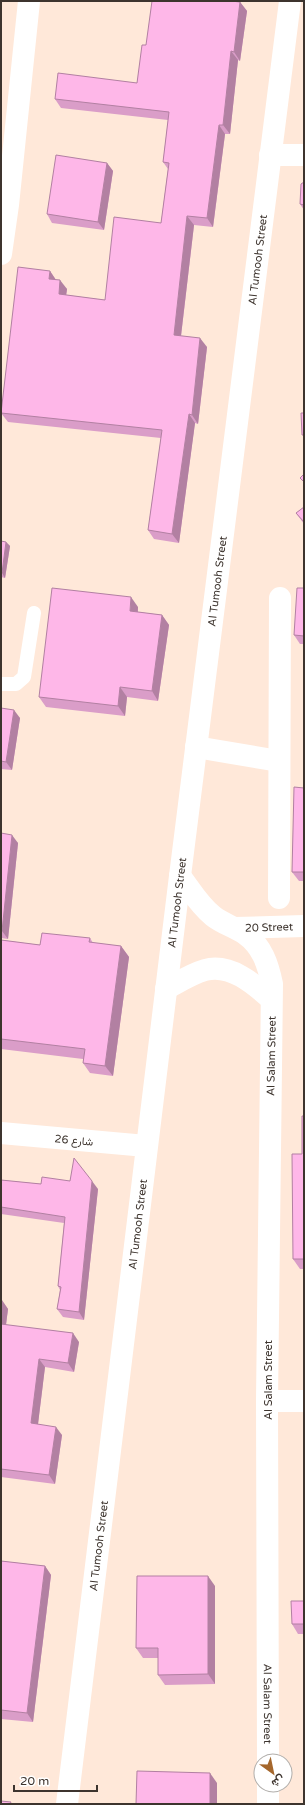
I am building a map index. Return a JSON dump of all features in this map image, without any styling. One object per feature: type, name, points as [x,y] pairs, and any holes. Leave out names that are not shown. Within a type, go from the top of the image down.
[{"type":"street","points":[[1,254],[8,205],[29,1]]},
{"type":"street","name":"Al Tumooh Street","points":[[67,1804],[146,1146],[290,1]]},
{"type":"street","points":[[270,155],[304,155]]},
{"type":"street","points":[[279,898],[280,598]]},
{"type":"street","points":[[196,747],[280,761]]},
{"type":"street","name":"Al Salam Street","points":[[180,876],[200,904],[213,916],[245,934],[255,943],[264,954],[269,968],[272,984],[267,1401],[268,1753]]},
{"type":"street","name":"20 Street","points":[[235,928],[304,926]]},
{"type":"street","points":[[166,989],[201,972],[218,969],[233,972],[249,981],[272,999]]},
{"type":"street","name":"شارع 26","points":[[1,1133],[146,1146]]},
{"type":"street","points":[[267,1401],[304,1401]]},
{"type":"street","points":[[268,1793],[268,1804]]},
{"type":"lane","points":[[1,684],[16,684],[24,677],[34,613]]},
{"type":"building","points":[[152,1],[240,2],[234,52],[231,51],[223,125],[219,125],[207,218],[187,216],[174,335],[200,338],[192,415],[189,414],[172,534],[148,530],[162,430],[1,413],[18,267],[50,271],[49,279],[60,280],[59,294],[105,300],[114,217],[161,223],[169,163],[163,162],[169,112],[55,99],[58,73],[137,83],[142,45],[146,45]]},
{"type":"building","points":[[56,155],[107,163],[98,222],[47,214]]},
{"type":"building","points":[[304,182],[304,205],[300,204],[301,184]]},
{"type":"building","points":[[301,413],[304,413],[304,435],[302,435]]},
{"type":"building","points":[[304,474],[304,482],[300,478]]},
{"type":"building","points":[[304,507],[304,522],[296,513]]},
{"type":"building","points":[[1,541],[6,542],[2,573],[1,573]]},
{"type":"building","points":[[52,588],[131,597],[130,611],[162,615],[152,691],[120,687],[118,706],[39,697]]},
{"type":"building","points":[[297,588],[304,588],[304,636],[294,635]]},
{"type":"building","points":[[1,708],[14,710],[6,762],[1,761]]},
{"type":"building","points":[[294,787],[304,788],[304,872],[292,872]]},
{"type":"building","points":[[1,833],[12,835],[2,931],[1,931]]},
{"type":"building","points":[[42,933],[90,938],[89,942],[121,946],[105,1066],[83,1063],[85,1049],[1,1039],[1,940],[40,945]]},
{"type":"building","points":[[302,1116],[304,1116],[304,1259],[293,1259],[292,1154],[302,1154]]},
{"type":"building","points":[[74,1158],[92,1181],[79,1312],[57,1309],[61,1287],[58,1286],[65,1217],[1,1207],[1,1180],[41,1184],[42,1177],[70,1181]]},
{"type":"building","points":[[1,1324],[73,1333],[68,1363],[39,1359],[31,1423],[56,1427],[49,1475],[1,1469]]},
{"type":"building","points":[[1,1561],[45,1566],[27,1713],[1,1710]]},
{"type":"building","points":[[137,1576],[208,1576],[208,1674],[158,1675],[158,1648],[136,1648]]},
{"type":"building","points":[[291,1601],[304,1601],[304,1624],[292,1624]]},
{"type":"building","points":[[137,1771],[210,1773],[210,1804],[136,1804]]},
{"type":"building","points":[[1,1801],[11,1802],[10,1804],[1,1804]]}]
